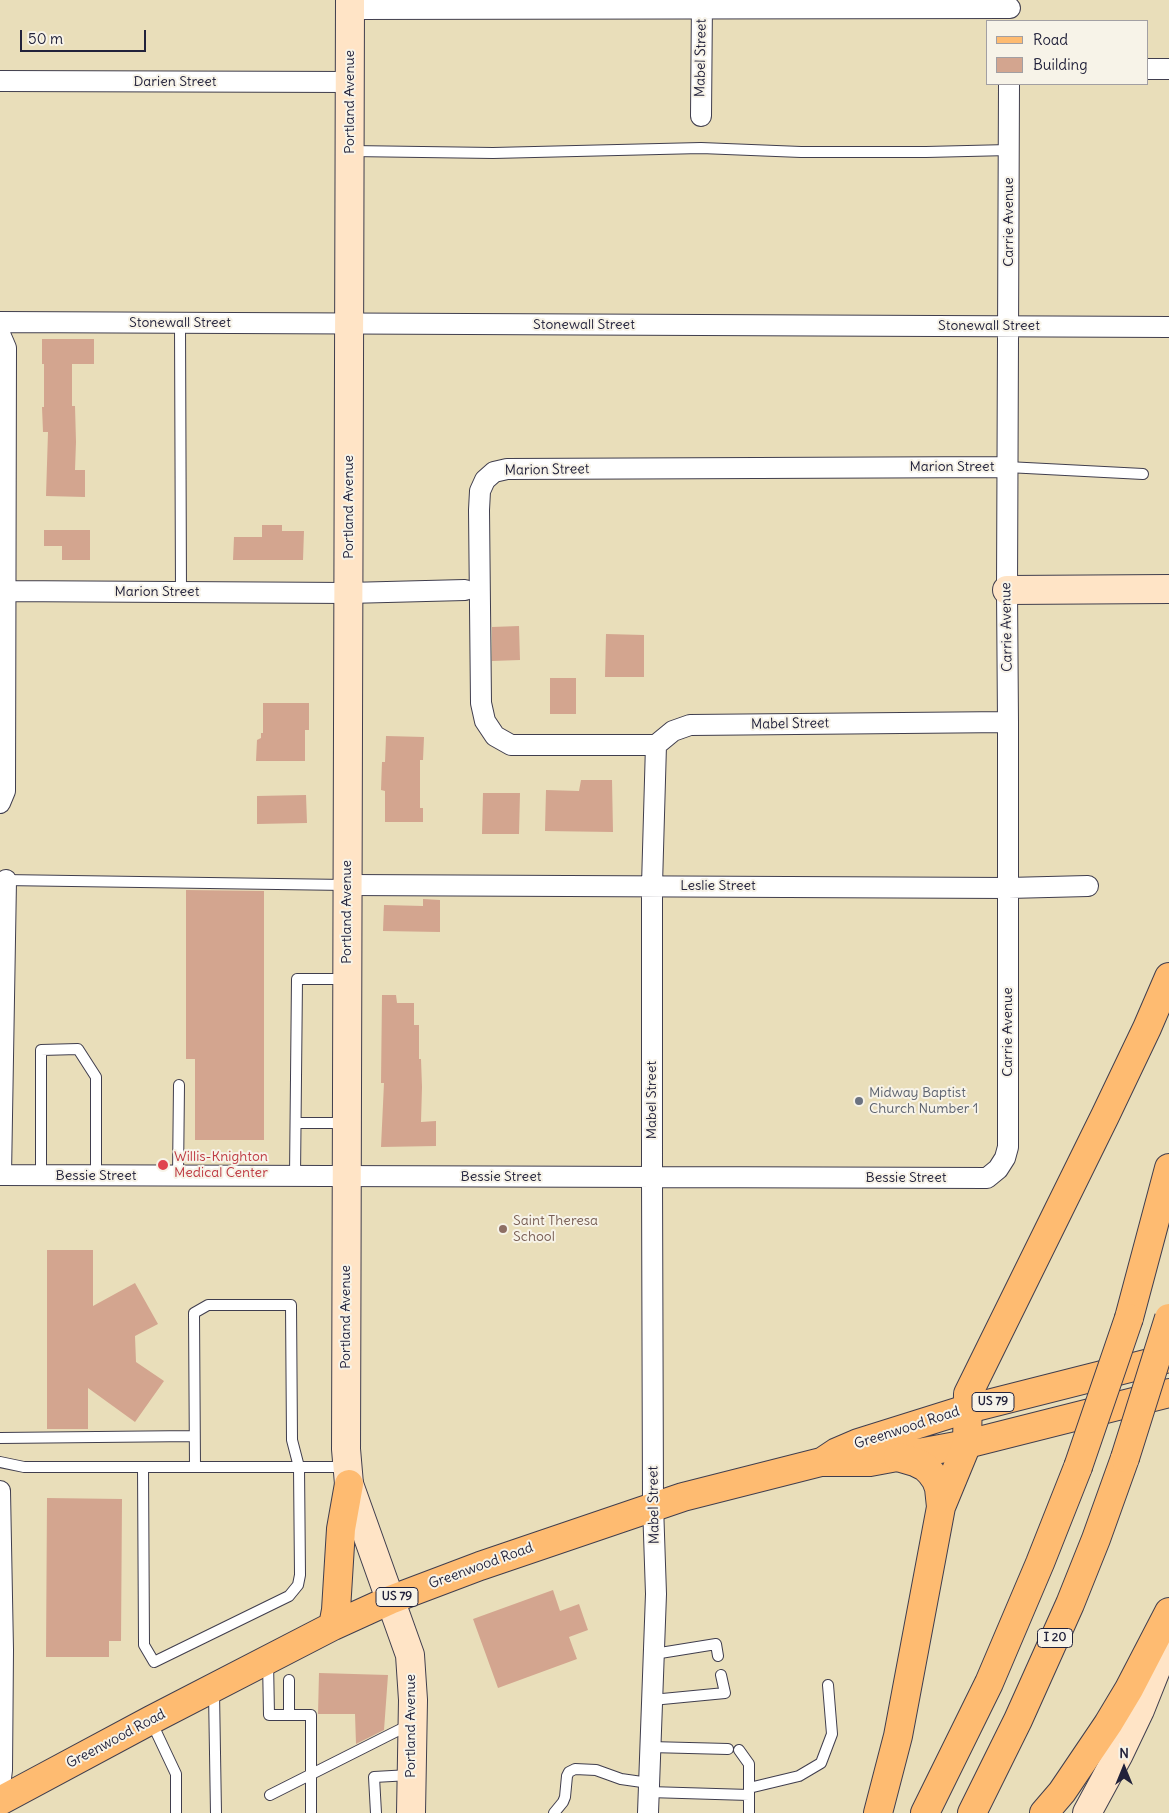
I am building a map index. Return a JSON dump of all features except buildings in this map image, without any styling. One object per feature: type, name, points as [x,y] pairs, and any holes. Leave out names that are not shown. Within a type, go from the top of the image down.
[{"type":"main road","points":[[878,1813],[898,1736],[940,1507],[967,1444],[968,1394],[971,1384],[1105,1116],[1169,977]]},
{"type":"main road","points":[[925,1813],[989,1683],[1078,1467],[1129,1318],[1169,1168]]},
{"type":"main road","name":"I 20","points":[[972,1813],[1018,1720],[1070,1604],[1125,1458],[1169,1318]]},
{"type":"main road","name":"Greenwood Road","points":[[821,1462],[837,1452],[858,1443],[968,1409],[1169,1358]]},
{"type":"main road","name":"Greenwood Road","points":[[0,1801],[333,1626],[390,1600],[472,1569],[653,1506],[821,1462],[870,1462],[967,1444],[1169,1392]]},
{"type":"main road","points":[[898,1457],[915,1462],[925,1467],[931,1473],[939,1488],[940,1507]]},
{"type":"main road","points":[[333,1626],[336,1610],[341,1529],[348,1476]]},
{"type":"main road","points":[[1044,1813],[1062,1792],[1108,1724],[1169,1612]]},
{"type":"street","points":[[350,4],[702,4],[1010,10]]},
{"type":"street","name":"Portland Avenue","points":[[350,4],[346,1449],[348,1476],[410,1655],[412,1673],[411,1813]]},
{"type":"street","name":"Mabel Street","points":[[701,116],[702,4]]},
{"type":"street","points":[[1149,68],[1169,68]]},
{"type":"street","name":"Darien Street","points":[[0,81],[350,82]]},
{"type":"street","name":"Carrie Avenue","points":[[998,1169],[1005,1158],[1008,1147],[1007,467],[1009,85]]},
{"type":"street","name":"Stonewall Street","points":[[0,322],[1169,326]]},
{"type":"street","points":[[0,334],[6,348],[3,591],[4,791],[0,802]]},
{"type":"street","name":"Marion Street","points":[[656,745],[511,745],[495,736],[484,721],[481,703],[479,510],[480,491],[485,480],[494,472],[516,468],[1007,467]]},
{"type":"street","points":[[1007,590],[1169,589]]},
{"type":"street","name":"Marion Street","points":[[3,591],[348,593],[465,590]]},
{"type":"street","name":"Mabel Street","points":[[648,1813],[656,1594],[653,1506],[652,885],[656,745],[673,731],[690,725],[1008,722]]},
{"type":"street","points":[[1,1175],[3,880]]},
{"type":"street","name":"Leslie Street","points":[[347,885],[1008,888],[1088,886]]},
{"type":"street","name":"Bessie Street","points":[[1,1175],[986,1178],[998,1169]]},
{"type":"street","points":[[0,1491],[3,1660],[2,1770],[0,1786]]},
{"type":"street","points":[[1087,1813],[1140,1710],[1169,1636]]},
{"type":"lane","points":[[350,151],[493,153],[701,148],[802,152],[1009,150]]},
{"type":"lane","points":[[180,324],[181,592]]},
{"type":"lane","points":[[1007,467],[1143,474]]},
{"type":"lane","points":[[3,880],[347,885]]},
{"type":"lane","points":[[295,1176],[297,979],[347,979]]},
{"type":"lane","points":[[41,1175],[41,1050],[78,1049],[96,1078],[96,1175]]},
{"type":"lane","points":[[178,1176],[179,1085]]},
{"type":"lane","points":[[296,1123],[347,1122]]},
{"type":"lane","points":[[143,1467],[144,1645],[154,1662],[288,1596],[298,1585],[300,1575],[299,1467],[292,1440],[291,1305],[208,1305],[194,1313],[194,1467]]},
{"type":"lane","points":[[0,1438],[194,1436]]},
{"type":"lane","points":[[0,1462],[24,1467],[299,1467],[348,1476]]},
{"type":"lane","points":[[654,1654],[716,1644],[718,1656]]},
{"type":"lane","points":[[268,1660],[269,1716],[311,1716],[311,1813]]},
{"type":"lane","points":[[652,1700],[725,1693],[721,1675]]},
{"type":"lane","points":[[289,1680],[289,1716]]},
{"type":"lane","points":[[554,1813],[565,1798],[567,1776],[575,1770],[596,1770],[649,1787],[749,1791],[799,1776],[821,1763],[832,1734],[828,1685]]},
{"type":"lane","points":[[214,1688],[216,1813]]},
{"type":"lane","points":[[151,1720],[176,1774],[176,1813]]},
{"type":"lane","points":[[270,1795],[412,1723]]},
{"type":"lane","points":[[650,1747],[728,1749]]},
{"type":"lane","points":[[739,1750],[749,1764],[749,1813]]},
{"type":"lane","points":[[376,1813],[374,1777],[411,1775]]},
{"type":"place","name":"Midway Baptist Church Number 1","points":[[859,1101]]},
{"type":"place","name":"Willis-Knighton Medical Center","points":[[163,1165]]},
{"type":"place","name":"Saint Theresa School","points":[[503,1229]]}]
